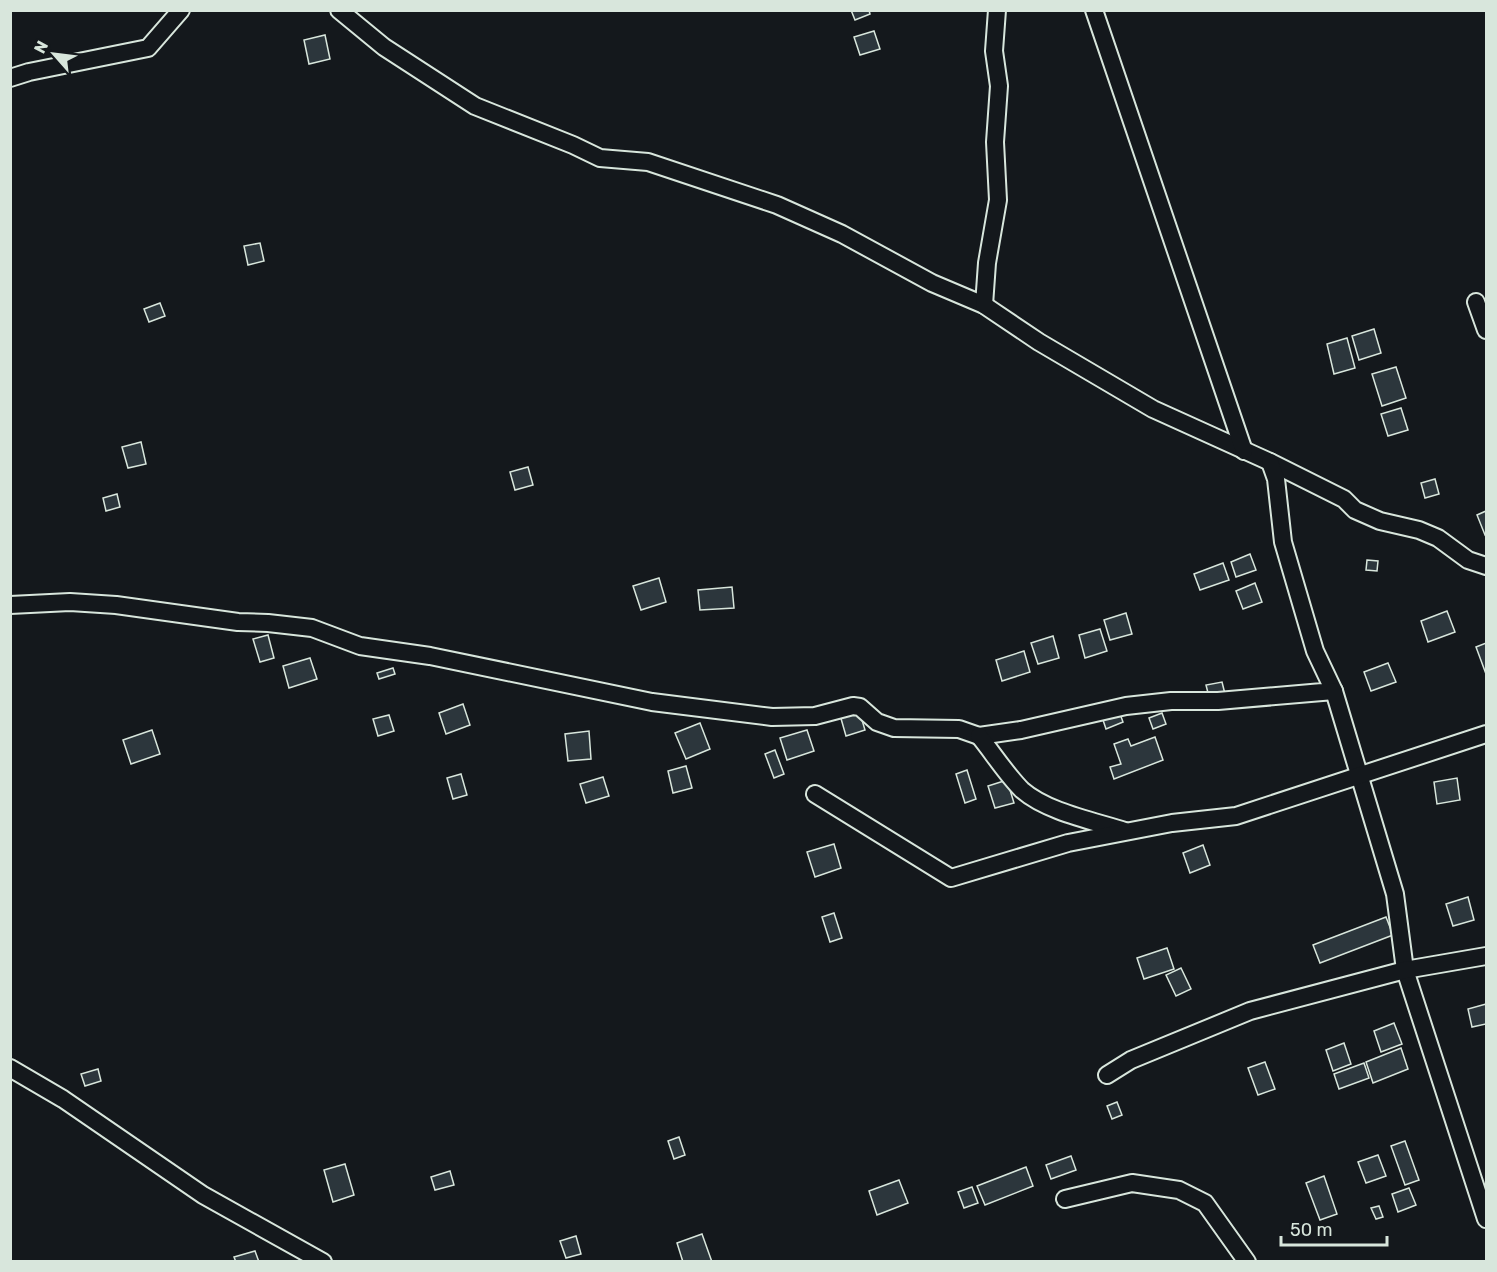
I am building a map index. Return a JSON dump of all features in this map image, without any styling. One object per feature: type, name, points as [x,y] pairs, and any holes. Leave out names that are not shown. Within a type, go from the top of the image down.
[{"type":"street","points":[[10,78],[148,48],[181,10]]},
{"type":"street","points":[[339,10],[384,46],[475,106],[600,158],[648,162],[777,205],[842,234],[932,283],[984,305],[1038,342],[1153,409],[1270,462],[1344,499],[1355,510],[1380,521],[1419,530],[1438,538],[1468,560],[1486,566]]},
{"type":"street","points":[[984,305],[987,263],[998,200],[995,142],[999,86],[994,51],[997,10]]},
{"type":"street","points":[[1094,10],[1244,451]]},
{"type":"street","points":[[1476,302],[1486,330]]},
{"type":"street","points":[[1270,462],[1276,479],[1283,542],[1315,651],[1334,691],[1395,894],[1405,970],[1486,1220]]},
{"type":"street","points":[[10,605],[70,602],[116,605],[238,622],[312,628],[360,646],[460,662],[652,702],[772,717],[815,716],[853,706],[860,707],[877,722],[894,728],[959,729],[979,736],[1126,706],[1334,691]]},
{"type":"street","points":[[815,794],[951,878],[1068,843],[1172,823],[1236,816],[1486,734]]},
{"type":"street","points":[[979,736],[1012,780],[1025,792],[1075,816],[1129,832]]},
{"type":"street","points":[[1107,1075],[1131,1060],[1250,1011],[1405,970],[1486,956]]},
{"type":"street","points":[[10,1068],[63,1099],[203,1195],[323,1262]]},
{"type":"street","points":[[1065,1199],[1132,1183],[1179,1190],[1205,1203],[1247,1262]]},
{"type":"building","points":[[851,10],[869,10],[870,14],[855,20]]},
{"type":"building","points":[[874,31],[880,49],[860,55],[854,37]]},
{"type":"building","points":[[325,35],[330,59],[309,64],[304,40]]},
{"type":"building","points":[[260,243],[264,261],[248,265],[244,246]]},
{"type":"building","points":[[160,303],[165,316],[149,322],[144,309]]},
{"type":"building","points":[[1374,329],[1381,353],[1359,360],[1352,336]]},
{"type":"building","points":[[1347,338],[1355,368],[1334,374],[1327,344]]},
{"type":"building","points":[[1396,367],[1406,398],[1382,406],[1372,374]]},
{"type":"building","points":[[1401,408],[1408,430],[1388,436],[1381,414]]},
{"type":"building","points":[[141,442],[146,464],[128,468],[122,447]]},
{"type":"building","points":[[528,467],[533,485],[515,490],[510,472]]},
{"type":"building","points":[[1435,479],[1439,494],[1425,498],[1421,483]]},
{"type":"building","points":[[117,494],[120,507],[106,511],[103,498]]},
{"type":"building","points":[[1486,511],[1486,534],[1485,535],[1477,515]]},
{"type":"building","points":[[1250,554],[1256,570],[1236,577],[1231,562]]},
{"type":"building","points":[[1367,560],[1378,561],[1377,571],[1366,570]]},
{"type":"building","points":[[1223,563],[1229,580],[1200,590],[1194,574]]},
{"type":"building","points":[[659,578],[666,602],[641,610],[633,586]]},
{"type":"building","points":[[1255,583],[1262,602],[1243,609],[1236,591]]},
{"type":"building","points":[[732,587],[734,608],[700,610],[698,590]]},
{"type":"building","points":[[1447,611],[1455,632],[1428,642],[1421,621]]},
{"type":"building","points":[[1126,613],[1132,634],[1110,640],[1104,620]]},
{"type":"building","points":[[1100,629],[1107,651],[1085,658],[1079,635]]},
{"type":"building","points":[[268,635],[274,658],[260,662],[253,639]]},
{"type":"building","points":[[1053,636],[1059,658],[1038,664],[1031,643]]},
{"type":"building","points":[[1486,643],[1486,674],[1476,647]]},
{"type":"building","points":[[1024,651],[1030,672],[1002,681],[996,660]]},
{"type":"building","points":[[310,658],[317,679],[289,688],[283,666]]},
{"type":"building","points":[[1388,663],[1396,682],[1371,691],[1364,672]]},
{"type":"building","points":[[393,668],[395,674],[379,679],[377,673]]},
{"type":"building","points":[[1222,682],[1225,694],[1209,697],[1206,685]]},
{"type":"building","points":[[463,704],[470,725],[446,734],[439,713]]},
{"type":"building","points":[[859,710],[865,730],[846,736],[840,715]]},
{"type":"building","points":[[1119,711],[1123,722],[1106,729],[1102,717]]},
{"type":"building","points":[[1162,713],[1166,724],[1153,729],[1149,718]]},
{"type":"building","points":[[389,715],[394,731],[378,736],[373,719]]},
{"type":"building","points":[[700,723],[710,749],[686,759],[675,733]]},
{"type":"building","points":[[152,730],[160,754],[131,764],[123,740]]},
{"type":"building","points":[[807,730],[814,751],[787,760],[780,738]]},
{"type":"building","points":[[589,731],[591,759],[568,761],[565,734]]},
{"type":"building","points":[[1155,737],[1163,760],[1114,779],[1110,767],[1121,764],[1114,744],[1128,739],[1131,746]]},
{"type":"building","points":[[775,750],[784,774],[774,778],[765,754]]},
{"type":"building","points":[[686,766],[692,788],[673,793],[668,771]]},
{"type":"building","points":[[967,770],[976,799],[965,803],[956,774]]},
{"type":"building","points":[[461,774],[467,795],[453,799],[447,778]]},
{"type":"building","points":[[603,777],[609,796],[586,803],[580,784]]},
{"type":"building","points":[[1457,778],[1460,800],[1437,804],[1434,782]]},
{"type":"building","points":[[1007,780],[1014,803],[995,808],[988,786]]},
{"type":"building","points":[[834,844],[841,868],[815,877],[807,852]]},
{"type":"building","points":[[1203,845],[1210,865],[1190,873],[1183,853]]},
{"type":"building","points":[[1468,897],[1474,920],[1453,926],[1446,904]]},
{"type":"building","points":[[834,913],[842,938],[830,942],[822,917]]},
{"type":"building","points":[[1386,917],[1393,935],[1320,963],[1313,945]]},
{"type":"building","points":[[1167,948],[1174,969],[1144,979],[1137,958]]},
{"type":"building","points":[[1181,968],[1191,989],[1176,996],[1166,975]]},
{"type":"building","points":[[1486,1004],[1486,1024],[1472,1027],[1468,1009]]},
{"type":"building","points":[[1394,1023],[1402,1044],[1381,1052],[1374,1031]]},
{"type":"building","points":[[1344,1043],[1351,1064],[1333,1071],[1326,1050]]},
{"type":"building","points":[[1401,1048],[1408,1069],[1373,1083],[1366,1062]]},
{"type":"building","points":[[1265,1062],[1275,1089],[1258,1095],[1248,1068]]},
{"type":"building","points":[[1364,1063],[1369,1078],[1339,1089],[1334,1074]]},
{"type":"building","points":[[98,1069],[101,1081],[85,1086],[81,1074]]},
{"type":"building","points":[[1117,1102],[1122,1115],[1112,1119],[1107,1106]]},
{"type":"building","points":[[679,1137],[685,1155],[674,1159],[668,1141]]},
{"type":"building","points":[[1405,1141],[1419,1180],[1405,1185],[1391,1146]]},
{"type":"building","points":[[1378,1155],[1386,1176],[1366,1183],[1358,1162]]},
{"type":"building","points":[[1071,1156],[1076,1170],[1051,1179],[1046,1165]]},
{"type":"building","points":[[345,1164],[354,1195],[333,1202],[324,1170]]},
{"type":"building","points":[[1026,1167],[1033,1186],[985,1205],[977,1186]]},
{"type":"building","points":[[450,1171],[454,1185],[435,1190],[431,1177]]},
{"type":"building","points":[[1324,1176],[1337,1214],[1320,1220],[1306,1183]]},
{"type":"building","points":[[899,1180],[908,1203],[877,1215],[869,1191]]},
{"type":"building","points":[[972,1187],[978,1203],[964,1208],[958,1192]]},
{"type":"building","points":[[1409,1188],[1416,1205],[1398,1212],[1392,1194]]},
{"type":"building","points":[[1379,1206],[1383,1217],[1376,1219],[1371,1208]]},
{"type":"building","points":[[702,1234],[712,1262],[683,1262],[677,1243]]},
{"type":"building","points":[[576,1236],[581,1254],[566,1258],[560,1241]]},
{"type":"building","points":[[255,1251],[259,1262],[236,1262],[234,1257]]}]
